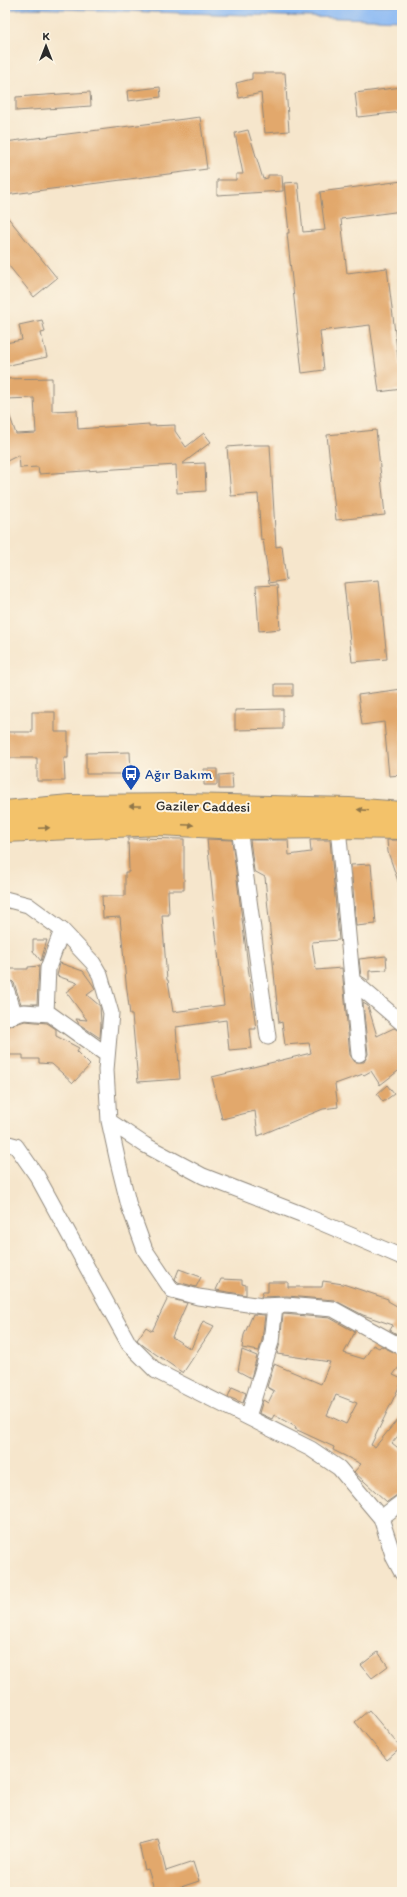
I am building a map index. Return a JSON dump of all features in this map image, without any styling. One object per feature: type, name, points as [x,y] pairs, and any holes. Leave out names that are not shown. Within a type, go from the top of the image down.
[{"type":"main road","name":"Gaziler Caddesi","points":[[5,812],[70,806],[184,805],[402,813]]},
{"type":"main road","name":"Gaziler Caddesi","points":[[5,831],[159,824],[239,828],[338,826],[402,828]]},
{"type":"street","points":[[338,826],[359,1054]]},
{"type":"street","points":[[239,828],[268,1037]]},
{"type":"street","points":[[5,899],[28,905],[62,930],[93,963],[100,975],[111,1013],[106,1070],[110,1121],[129,1206],[145,1250],[172,1290],[198,1297],[262,1306],[286,1305],[333,1309],[402,1347]]},
{"type":"street","points":[[46,1013],[48,968],[62,930]]},
{"type":"street","points":[[352,980],[402,1023]]},
{"type":"street","points":[[5,986],[10,1016],[24,1012],[50,1014],[107,1055]]},
{"type":"street","points":[[110,1121],[144,1145],[203,1176],[301,1214],[402,1257]]},
{"type":"street","points":[[5,1143],[16,1146],[37,1176],[129,1344],[156,1371],[311,1449],[339,1468],[381,1518],[394,1558],[402,1573]]},
{"type":"street","points":[[248,1417],[271,1342],[274,1306]]},
{"type":"street","points":[[381,1518],[402,1502]]},
{"type":"water","points":[[5,5],[402,5],[402,20],[27,8],[5,10]]},
{"type":"building","points":[[252,73],[285,73],[289,131],[265,133],[261,93],[239,98],[236,83],[252,79]]},
{"type":"building","points":[[160,87],[161,97],[128,101],[127,91]]},
{"type":"building","points":[[402,87],[402,112],[358,117],[355,93]]},
{"type":"building","points":[[90,92],[91,106],[16,111],[16,97]]},
{"type":"building","points":[[200,117],[207,169],[5,195],[5,142]]},
{"type":"building","points":[[248,130],[263,179],[268,178],[268,175],[282,175],[283,191],[217,195],[217,180],[236,180],[236,174],[243,174],[235,133]]},
{"type":"building","points":[[402,181],[402,211],[341,219],[347,273],[387,268],[402,389],[379,392],[370,325],[320,331],[324,370],[302,373],[287,233],[289,233],[284,183],[298,182],[303,232],[325,230],[320,192]]},
{"type":"building","points":[[5,214],[57,278],[34,297],[5,261]]},
{"type":"building","points":[[42,320],[45,332],[41,333],[47,357],[5,366],[5,343],[22,340],[19,325]]},
{"type":"building","points":[[52,378],[52,411],[77,410],[78,429],[149,424],[149,426],[175,425],[175,431],[186,447],[204,433],[211,442],[182,464],[205,463],[206,491],[177,493],[176,465],[39,474],[38,467],[20,468],[19,455],[5,462],[5,409],[7,408],[16,434],[36,433],[34,398],[5,399],[5,379]]},
{"type":"building","points":[[376,430],[385,515],[336,520],[327,435]]},
{"type":"building","points":[[270,445],[276,547],[282,546],[286,580],[269,583],[263,539],[261,540],[258,494],[231,496],[227,447]]},
{"type":"building","points":[[379,580],[387,659],[352,662],[344,583]]},
{"type":"building","points":[[277,585],[280,629],[259,631],[256,586]]},
{"type":"building","points":[[275,684],[293,684],[293,696],[275,696]]},
{"type":"building","points":[[402,689],[402,775],[389,776],[384,722],[362,725],[358,695]]},
{"type":"building","points":[[283,709],[283,729],[235,730],[235,710]]},
{"type":"building","points":[[32,712],[55,712],[55,732],[68,732],[68,758],[64,758],[65,781],[37,781],[37,758],[5,758],[5,732],[32,732]]},
{"type":"building","points":[[130,752],[131,774],[86,774],[86,753]]},
{"type":"building","points":[[204,769],[217,769],[217,785],[204,785]]},
{"type":"building","points":[[232,774],[233,789],[219,789],[219,775]]},
{"type":"building","points":[[128,838],[184,839],[184,890],[168,890],[169,915],[162,915],[167,980],[173,1012],[224,1005],[207,839],[232,840],[256,1029],[250,1029],[252,1048],[229,1050],[226,1020],[176,1027],[180,1079],[138,1082],[132,1015],[130,1015],[120,917],[103,918],[102,896],[125,896],[125,872],[129,872]]},
{"type":"building","points":[[250,840],[288,840],[289,855],[311,852],[310,840],[330,840],[339,940],[312,942],[316,970],[342,968],[350,1055],[355,1062],[364,1062],[368,1054],[363,1003],[368,1006],[377,1036],[394,1028],[402,1032],[402,1068],[380,1085],[371,1071],[364,1075],[363,1074],[335,1084],[338,1107],[323,1109],[258,1136],[255,1111],[222,1119],[212,1077],[311,1053],[309,1043],[285,1045],[282,1022],[279,1023],[265,877],[254,871]]},
{"type":"building","points":[[387,840],[402,840],[402,887],[400,887],[388,852]]},
{"type":"building","points":[[371,864],[376,924],[356,926],[351,865]]},
{"type":"building","points":[[33,940],[47,940],[41,961],[33,951]]},
{"type":"building","points":[[386,956],[387,970],[369,971],[369,981],[361,976],[359,959]]},
{"type":"building","points":[[60,963],[83,971],[93,985],[95,989],[87,995],[100,1006],[100,1038],[79,1024],[76,1019],[87,1020],[66,992],[78,983],[57,976]]},
{"type":"building","points":[[39,966],[37,1004],[21,1004],[14,983],[10,979],[9,969],[28,969],[28,967]]},
{"type":"building","points":[[25,1021],[47,1023],[56,1029],[56,1036],[79,1048],[77,1052],[90,1065],[73,1083],[52,1064],[39,1063],[39,1059],[23,1059],[23,1055],[5,1055],[5,1027]]},
{"type":"building","points":[[387,1085],[394,1094],[383,1102],[377,1094]]},
{"type":"building","points":[[179,1269],[201,1277],[196,1287],[178,1282],[175,1279]]},
{"type":"building","points":[[221,1279],[242,1280],[242,1284],[246,1285],[246,1295],[216,1290]]},
{"type":"building","points":[[323,1281],[343,1284],[388,1299],[388,1301],[402,1309],[402,1337],[390,1330],[393,1325],[363,1315],[334,1300],[287,1296],[261,1297],[263,1292],[268,1292],[268,1282],[288,1282],[288,1287],[322,1287]]},
{"type":"building","points":[[168,1298],[187,1303],[172,1337],[191,1349],[203,1321],[214,1326],[183,1373],[137,1340],[146,1327],[152,1331]]},
{"type":"building","points":[[253,1314],[265,1315],[259,1351],[242,1348],[244,1335]]},
{"type":"building","points":[[283,1314],[330,1318],[355,1332],[344,1353],[364,1359],[373,1345],[379,1348],[381,1346],[402,1356],[402,1363],[393,1375],[402,1379],[402,1381],[371,1445],[375,1447],[402,1414],[402,1431],[392,1443],[402,1451],[402,1493],[387,1502],[354,1472],[361,1464],[333,1450],[334,1447],[295,1429],[296,1427],[274,1415],[272,1419],[259,1413],[263,1400],[268,1403],[274,1391],[267,1387],[274,1364],[321,1384],[330,1362],[277,1354],[280,1343]],"holes":[[[336,1395],[357,1403],[346,1424],[327,1415]]]},
{"type":"building","points":[[242,1350],[257,1356],[251,1378],[238,1371]]},
{"type":"building","points":[[232,1387],[246,1393],[243,1403],[228,1397]]},
{"type":"building","points":[[378,1652],[388,1666],[372,1678],[361,1665]]},
{"type":"building","points":[[369,1710],[401,1748],[387,1760],[355,1722]]},
{"type":"building","points":[[158,1839],[166,1871],[193,1862],[199,1881],[166,1892],[155,1892],[148,1869],[145,1870],[139,1844]]},
{"type":"place","name":"Ağır Bakım","points":[[131,791]]}]
